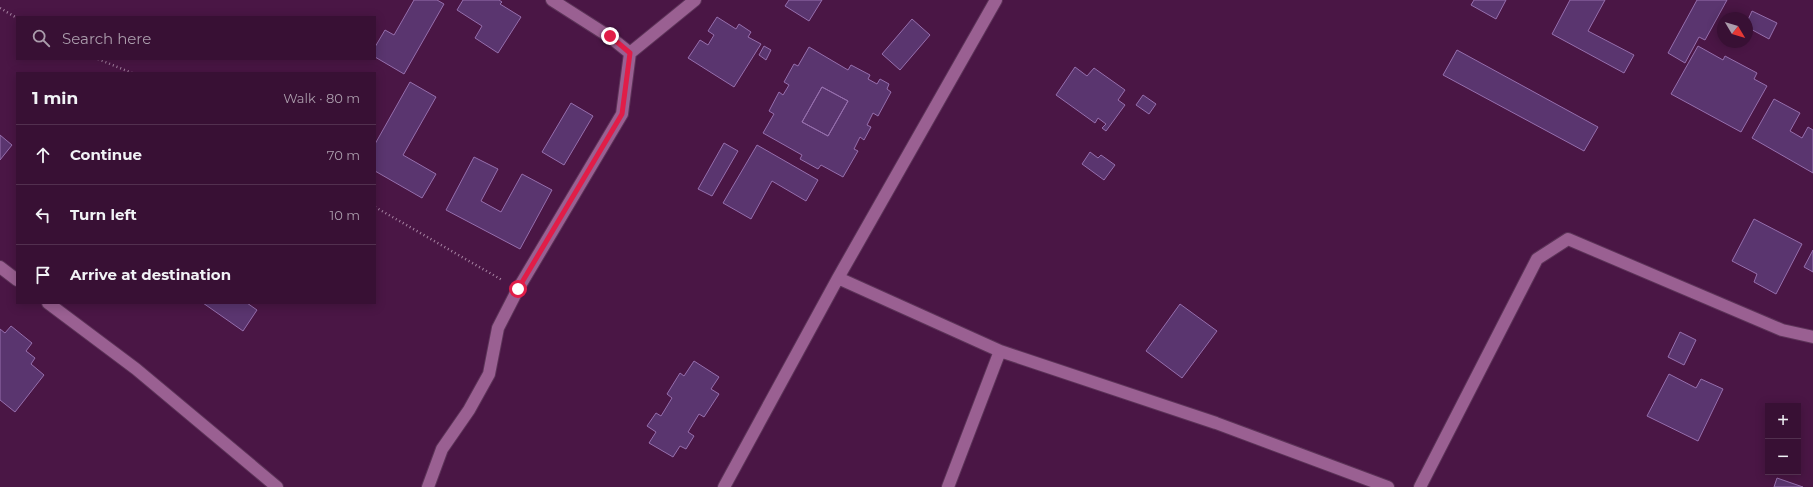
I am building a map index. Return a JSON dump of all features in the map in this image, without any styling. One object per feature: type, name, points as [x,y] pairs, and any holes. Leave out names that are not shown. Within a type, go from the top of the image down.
[{"type":"street","points":[[552,0],[610,36],[630,53]]},
{"type":"street","points":[[428,487],[442,449],[469,410],[489,374],[498,328],[518,289],[622,114],[630,53],[695,0]]},
{"type":"street","points":[[724,487],[838,278],[996,0]]},
{"type":"street","points":[[1420,487],[1537,259],[1568,240],[1782,330],[1813,337]]},
{"type":"street","points":[[0,267],[16,279]]},
{"type":"street","points":[[838,278],[1000,351],[1216,422],[1388,487]]},
{"type":"street","points":[[49,304],[136,369],[276,487]]},
{"type":"street","points":[[948,487],[1000,351]]},
{"type":"path","points":[[0,8],[16,17]]},
{"type":"path","points":[[100,60],[130,72]]},
{"type":"path","points":[[376,208],[518,289]]},
{"type":"building","points":[[414,0],[437,0],[444,4],[404,74],[376,58],[376,45],[385,30],[394,35]]},
{"type":"building","points":[[463,0],[499,0],[502,2],[500,4],[521,17],[498,53],[475,38],[482,26],[457,10]]},
{"type":"building","points":[[789,0],[822,0],[809,21],[785,6]]},
{"type":"building","points":[[1474,0],[1506,0],[1496,19],[1471,5]]},
{"type":"building","points":[[1570,0],[1605,0],[1588,31],[1634,55],[1624,73],[1552,34]]},
{"type":"building","points":[[1697,0],[1727,0],[1720,12],[1717,12],[1717,18],[1705,40],[1699,37],[1685,63],[1668,53]]},
{"type":"building","points":[[1752,11],[1777,23],[1769,39],[1753,30],[1753,12]]},
{"type":"building","points":[[717,17],[736,29],[739,24],[751,32],[748,37],[761,44],[734,87],[688,58],[700,40],[708,45],[714,35],[708,31]]},
{"type":"building","points":[[912,19],[930,35],[900,70],[882,54]]},
{"type":"building","points":[[764,46],[771,50],[766,60],[759,55]]},
{"type":"building","points":[[1698,46],[1723,60],[1725,56],[1757,73],[1754,79],[1767,86],[1741,132],[1671,94]]},
{"type":"building","points":[[809,47],[848,70],[851,65],[870,75],[868,79],[877,84],[880,79],[889,84],[887,89],[891,92],[878,116],[873,113],[867,125],[871,127],[864,140],[860,137],[854,149],[858,151],[843,177],[821,165],[818,169],[800,159],[802,155],[763,133],[774,114],[769,111],[779,92],[783,95],[789,85],[784,82],[794,64],[798,66]],"holes":[[[822,87],[848,101],[828,136],[802,122]]]},
{"type":"building","points":[[1457,50],[1598,127],[1584,151],[1443,75]]},
{"type":"building","points":[[1075,67],[1087,76],[1094,68],[1125,90],[1118,100],[1125,105],[1106,131],[1102,128],[1106,124],[1098,118],[1095,123],[1056,95]]},
{"type":"building","points":[[410,82],[436,97],[403,155],[436,174],[422,198],[376,172],[376,142]]},
{"type":"building","points":[[822,87],[848,101],[828,136],[802,122]]},
{"type":"building","points":[[1143,95],[1156,104],[1149,114],[1136,105]]},
{"type":"building","points":[[1774,99],[1800,113],[1790,131],[1802,138],[1808,127],[1813,130],[1813,173],[1752,138]]},
{"type":"building","points":[[571,103],[593,116],[564,165],[542,152]]},
{"type":"building","points":[[0,135],[12,145],[0,160]]},
{"type":"building","points":[[724,143],[738,151],[712,196],[698,189]]},
{"type":"building","points":[[757,145],[818,180],[806,201],[772,181],[751,219],[723,203]]},
{"type":"building","points":[[1090,152],[1098,158],[1101,155],[1115,165],[1104,180],[1082,164]]},
{"type":"building","points":[[474,157],[498,169],[481,201],[501,212],[522,174],[552,190],[520,249],[446,210]]},
{"type":"building","points":[[1754,219],[1802,244],[1776,294],[1754,282],[1757,274],[1732,261]]},
{"type":"building","points":[[1813,250],[1813,272],[1804,267]]},
{"type":"building","points":[[204,304],[248,304],[257,310],[243,331]]},
{"type":"building","points":[[1180,304],[1217,331],[1182,378],[1146,351]]},
{"type":"building","points":[[11,326],[32,343],[26,351],[35,358],[31,364],[44,375],[15,412],[0,400],[0,329],[5,333]]},
{"type":"building","points":[[1680,332],[1696,340],[1684,365],[1668,357]]},
{"type":"building","points":[[694,361],[719,377],[711,389],[719,394],[704,417],[699,414],[688,432],[694,436],[686,449],[680,446],[673,457],[649,443],[656,432],[647,426],[656,413],[661,416],[672,398],[667,394],[680,373],[684,376]]},
{"type":"building","points":[[1669,374],[1696,388],[1701,379],[1723,389],[1698,441],[1647,416]]},
{"type":"building","points":[[1777,478],[1803,487],[1774,487]]},
{"type":"route","points":[[518,289],[622,114],[630,53],[610,36]]}]
